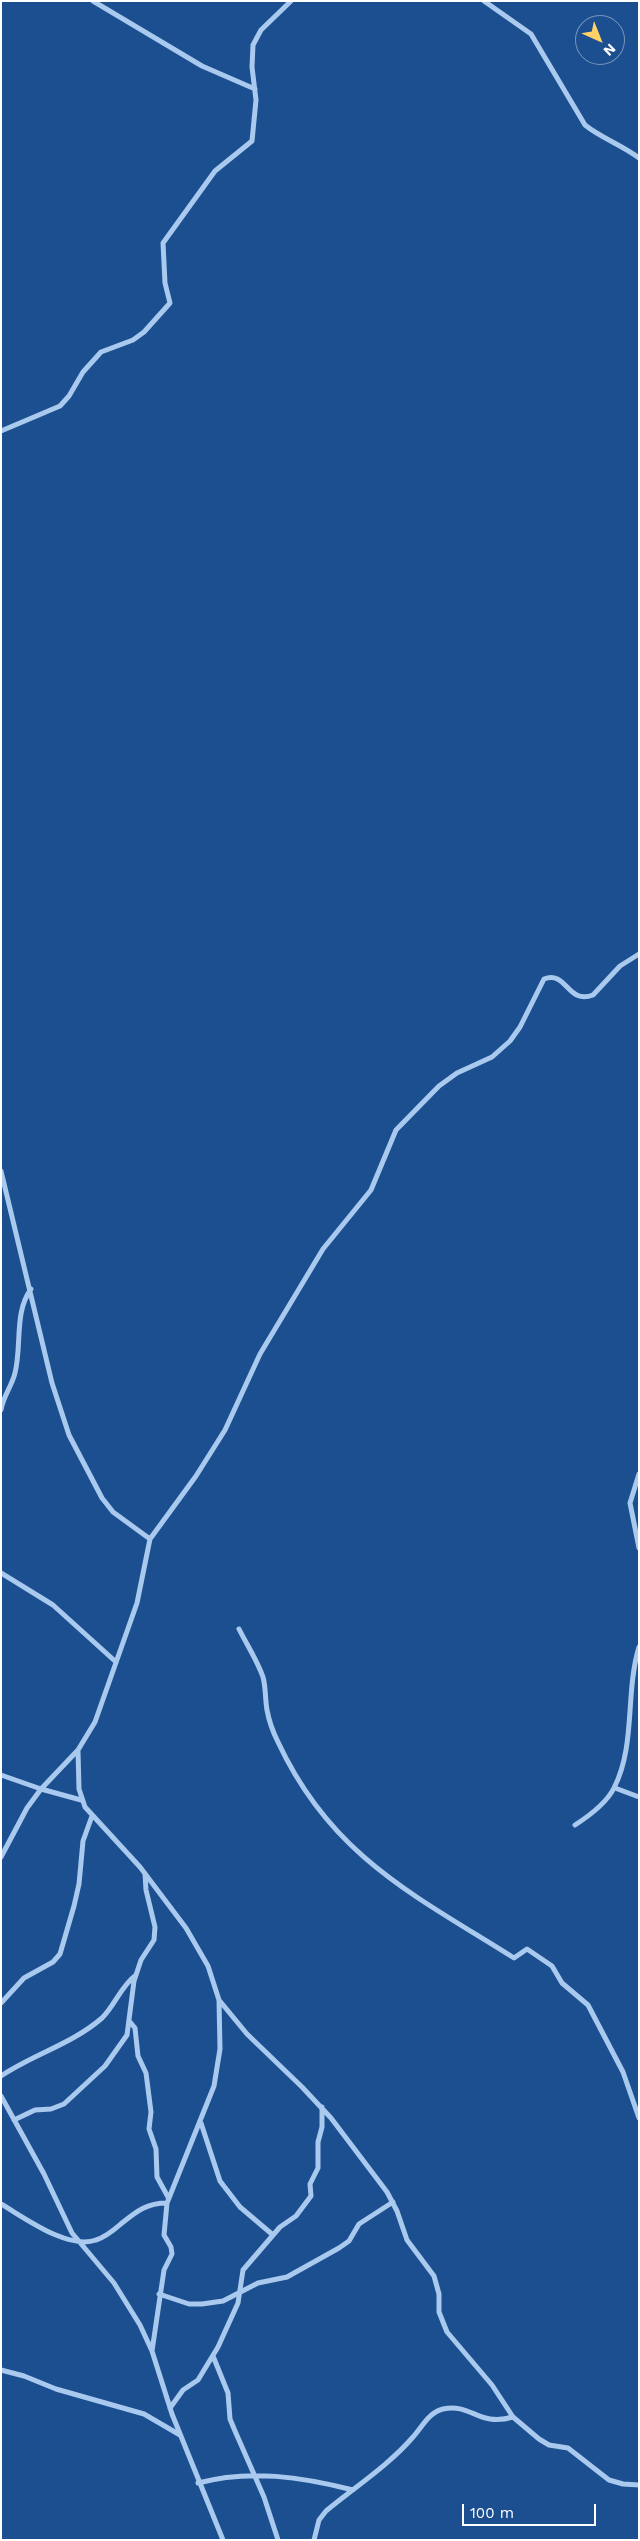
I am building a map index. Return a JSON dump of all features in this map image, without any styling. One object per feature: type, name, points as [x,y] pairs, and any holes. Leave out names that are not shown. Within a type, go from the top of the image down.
[{"type":"street","points":[[93,1],[202,66],[255,88]]},
{"type":"street","points":[[1,431],[60,406],[69,396],[82,372],[101,352],[133,340],[144,332],[170,303],[162,251],[163,243],[215,171],[252,141],[255,88],[251,57],[256,37],[291,1]]},
{"type":"street","points":[[484,1],[531,34],[585,125],[595,134],[617,144],[639,158]]},
{"type":"street","points":[[1,1858],[18,1824],[41,1789],[78,1750],[95,1722],[137,1602],[150,1539],[196,1476],[225,1430],[260,1354],[323,1249],[371,1190],[392,1137],[402,1122],[456,1073],[492,1057],[510,1042],[520,1027],[544,979],[553,977],[560,980],[574,995],[587,997],[593,995],[620,966],[639,954]]},
{"type":"street","points":[[1,1171],[31,1289],[52,1383],[69,1435],[102,1498],[113,1512],[150,1539]]},
{"type":"street","points":[[1,1410],[4,1396],[15,1373],[22,1327],[21,1310],[31,1289]]},
{"type":"street","points":[[639,1474],[630,1504],[639,1548]]},
{"type":"street","points":[[1,1573],[53,1605],[116,1662]]},
{"type":"street","points":[[239,1629],[263,1677],[267,1711],[279,1744],[309,1795],[333,1829],[355,1851],[429,1908],[514,1958],[527,1949],[552,1966],[562,1983],[588,2005],[623,2072],[639,2118]]},
{"type":"street","points":[[575,1825],[598,1807],[614,1788],[629,1736],[631,1682],[639,1648]]},
{"type":"street","points":[[78,1750],[78,1789],[81,1800],[92,1816],[145,1873],[199,1949],[215,1983],[219,2000],[218,2069],[201,2122],[167,2200],[164,2235],[171,2247],[172,2254],[164,2270],[152,2351]]},
{"type":"street","points":[[1,1775],[81,1800]]},
{"type":"street","points":[[614,1788],[639,1797]]},
{"type":"street","points":[[1,2003],[24,1978],[53,1962],[60,1954],[74,1906],[79,1884],[84,1841],[92,1816]]},
{"type":"street","points":[[14,2120],[35,2110],[59,2107],[75,2096],[119,2049],[127,2035],[130,2022],[130,2000],[136,1975],[141,1960],[154,1940],[155,1927],[146,1890],[145,1873]]},
{"type":"street","points":[[1,2076],[27,2060],[61,2046],[82,2032],[109,2010],[126,1984],[136,1975]]},
{"type":"street","points":[[219,2000],[247,2034],[322,2107],[374,2173],[393,2202],[407,2240],[434,2276],[442,2323],[492,2385],[512,2417],[549,2445],[568,2448],[609,2480],[623,2484],[639,2485]]},
{"type":"street","points":[[130,2022],[135,2028],[138,2056],[146,2072],[151,2112],[149,2129],[156,2150],[157,2177],[167,2200]]},
{"type":"street","points":[[1,2096],[78,2242],[114,2283],[140,2325],[152,2351],[170,2408],[198,2483],[223,2540]]},
{"type":"street","points":[[170,2408],[183,2390],[198,2380],[213,2356],[230,2322],[240,2291],[243,2270],[284,2223],[296,2216],[311,2196],[310,2184],[318,2168],[320,2155],[318,2142],[322,2127],[322,2107]]},
{"type":"street","points":[[201,2122],[220,2181],[240,2207],[273,2235]]},
{"type":"street","points":[[1,2204],[54,2234],[78,2242],[94,2241],[106,2236],[143,2207],[167,2200]]},
{"type":"street","points":[[160,2294],[189,2304],[202,2304],[223,2301],[258,2283],[287,2277],[339,2248],[353,2236],[359,2224],[393,2202]]},
{"type":"street","points":[[213,2356],[228,2393],[232,2425],[254,2474],[278,2540]]},
{"type":"street","points":[[1,2370],[56,2389],[144,2414],[180,2435]]},
{"type":"street","points":[[314,2540],[321,2516],[405,2445],[429,2416],[438,2411],[458,2408],[489,2421],[512,2417]]},
{"type":"street","points":[[198,2483],[254,2474],[306,2480],[353,2490]]}]
